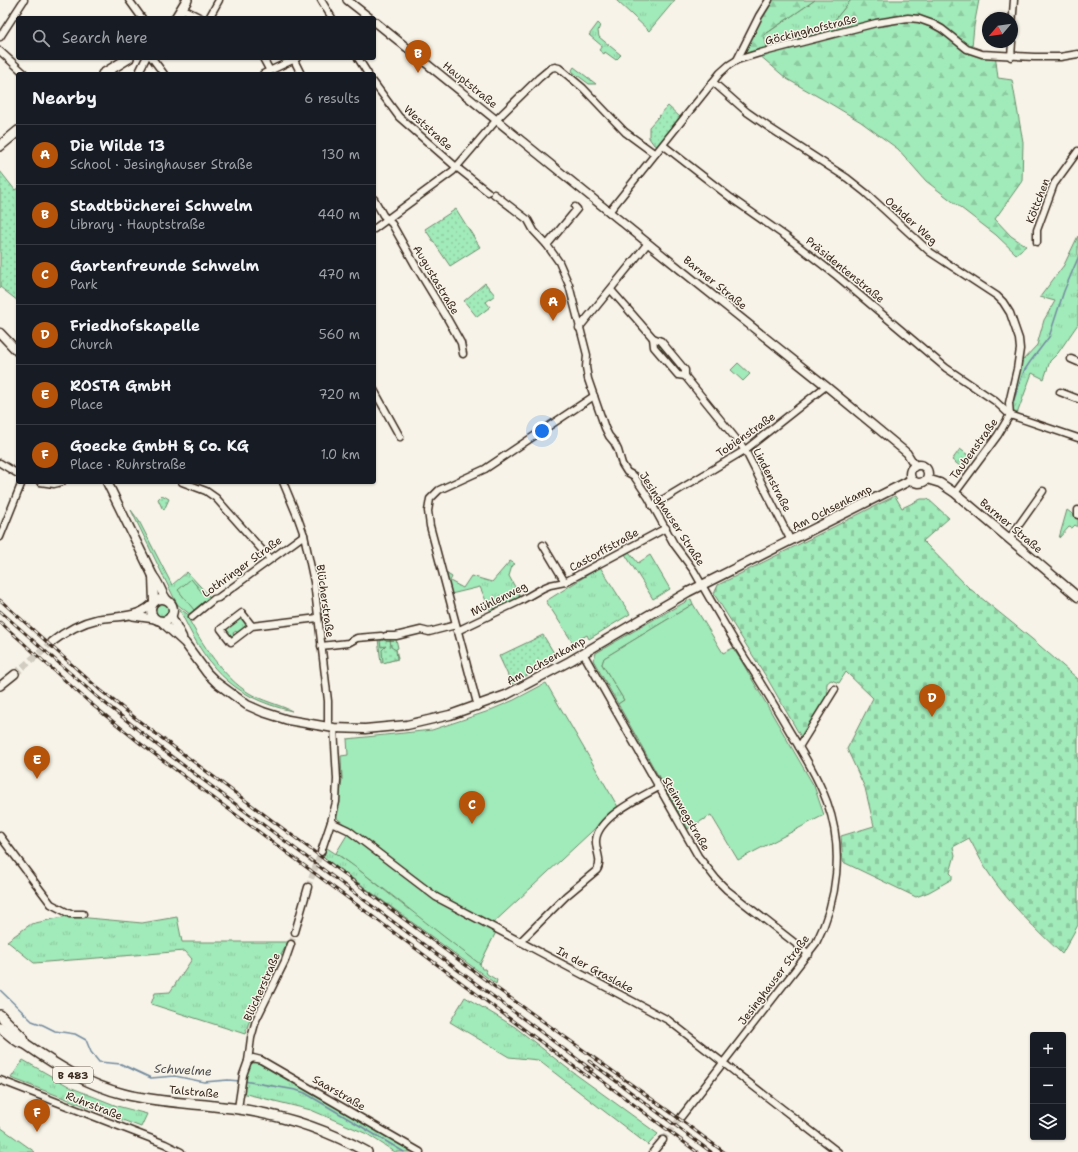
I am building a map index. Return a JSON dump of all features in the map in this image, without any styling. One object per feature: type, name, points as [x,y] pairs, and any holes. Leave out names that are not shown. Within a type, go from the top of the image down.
[{"type":"main road","points":[[177,16],[187,0]]},
{"type":"main road","points":[[106,72],[125,60]]},
{"type":"main road","points":[[0,146],[16,133]]},
{"type":"main road","points":[[0,333],[16,350]]},
{"type":"main road","points":[[915,466],[922,466],[926,469],[928,474],[927,479],[924,482],[919,483],[911,480],[911,470],[915,466]]},
{"type":"main road","name":"Barmer Straße","points":[[927,479],[940,484],[955,493],[1078,597]]},
{"type":"main road","name":"Am Ochsenkamp","points":[[171,616],[185,643],[207,673],[217,683],[247,705],[277,717],[331,728],[365,729],[407,725],[450,716],[506,695],[583,653],[701,585],[911,480]]},
{"type":"main road","points":[[108,484],[153,576],[157,581],[162,594],[172,607],[171,616],[167,620],[158,620],[151,612],[153,604],[153,576]]},
{"type":"main road","points":[[153,604],[160,599],[167,600]]},
{"type":"main road","name":"Am Ochsenkamp","points":[[158,620],[185,643]]},
{"type":"main road","name":"Talstraße","points":[[0,1015],[23,1038],[26,1044]]},
{"type":"main road","name":"Talstraße","points":[[0,1027],[14,1038],[26,1044],[64,1070],[91,1083],[116,1092],[160,1101],[238,1108],[267,1114],[335,1136],[367,1152]]},
{"type":"street","points":[[0,37],[24,0]]},
{"type":"street","points":[[129,0],[141,16]]},
{"type":"street","points":[[210,16],[218,0]]},
{"type":"street","points":[[321,0],[331,16]]},
{"type":"street","points":[[347,0],[367,16]]},
{"type":"street","points":[[737,60],[759,16],[769,0]]},
{"type":"street","points":[[1013,12],[1014,0]]},
{"type":"street","points":[[182,8],[197,16]]},
{"type":"street","name":"Göckinghofstraße","points":[[609,212],[713,82],[729,65],[737,60],[870,25],[908,18],[919,19],[942,29],[961,45],[974,52],[982,54],[1011,57],[1060,57],[1078,54]]},
{"type":"street","name":"Hauptstraße","points":[[376,23],[496,120]]},
{"type":"street","points":[[1011,57],[1012,48]]},
{"type":"street","points":[[0,51],[23,72]]},
{"type":"street","points":[[139,72],[145,60]]},
{"type":"street","points":[[154,60],[162,72]]},
{"type":"street","points":[[264,60],[270,71],[293,60]]},
{"type":"street","points":[[295,60],[300,72]]},
{"type":"street","points":[[359,60],[367,72]]},
{"type":"street","points":[[376,227],[453,171],[455,166],[496,120],[539,78],[555,67],[559,68],[583,88],[625,132],[655,154]]},
{"type":"street","name":"Oehder Weg","points":[[713,82],[747,112],[847,178],[866,193],[930,252],[997,296],[1003,302],[1010,313],[1016,328],[1020,349],[1018,369],[1009,403],[1010,415]]},
{"type":"street","name":"Weststraße","points":[[376,86],[399,118],[455,166]]},
{"type":"street","name":"Barmer Straße","points":[[496,120],[826,386],[907,453],[915,466]]},
{"type":"street","name":"Präsidentenstraße","points":[[663,145],[731,198],[778,230],[837,276],[946,368],[995,401],[1010,415]]},
{"type":"street","name":"Köttchen","points":[[1037,242],[1037,230],[1054,184],[1078,151]]},
{"type":"street","name":"Jesinghauser Straße","points":[[455,166],[528,220],[534,231],[547,245],[559,262],[569,285],[587,355],[586,368],[602,422],[618,450],[622,464],[627,472],[634,476],[666,528],[674,544],[694,571],[799,747],[826,802],[835,835],[835,883],[832,904],[825,925],[809,954],[682,1117]]},
{"type":"street","name":"Augustastraße","points":[[376,203],[383,215],[392,224],[447,318],[461,343],[464,354]]},
{"type":"street","points":[[547,245],[578,209],[575,207]]},
{"type":"street","points":[[579,328],[648,243]]},
{"type":"street","name":"Lindenstraße","points":[[611,290],[653,338],[654,347],[678,375],[685,376],[745,450],[791,541]]},
{"type":"street","points":[[1071,359],[1078,362]]},
{"type":"street","name":"Tobienstraße","points":[[652,506],[745,450],[826,386]]},
{"type":"street","points":[[1060,392],[1078,398]]},
{"type":"street","points":[[376,394],[400,437]]},
{"type":"street","points":[[478,706],[436,548],[428,511],[430,499],[439,490],[486,469],[594,396]]},
{"type":"street","name":"Taubenstraße","points":[[955,493],[998,435],[1010,415],[1078,438]]},
{"type":"street","points":[[0,463],[16,473]]},
{"type":"street","points":[[0,537],[21,484]]},
{"type":"street","points":[[187,484],[206,491],[216,498],[270,558]]},
{"type":"street","name":"Blücherstraße","points":[[284,484],[299,519],[304,535],[314,582],[337,779],[336,802],[332,822],[321,852]]},
{"type":"street","points":[[1009,539],[1043,491]]},
{"type":"street","points":[[1078,510],[1078,515]]},
{"type":"street","name":"Castorffstraße","points":[[550,585],[565,582],[666,528]]},
{"type":"street","name":"Lothringer Straße","points":[[192,617],[270,558],[304,535]]},
{"type":"street","points":[[543,545],[565,582]]},
{"type":"street","name":"Mühlenweg","points":[[321,646],[348,643],[357,638],[396,636],[421,630],[429,632],[457,628],[550,585]]},
{"type":"street","points":[[52,642],[69,630],[87,622],[129,616],[143,611],[153,604]]},
{"type":"street","points":[[252,626],[242,613],[221,629],[230,642],[252,626],[318,618]]},
{"type":"street","points":[[129,616],[158,620]]},
{"type":"street","name":"Steinwegstraße","points":[[583,653],[698,856],[727,890],[809,954]]},
{"type":"street","points":[[0,686],[15,674]]},
{"type":"street","points":[[799,747],[835,689]]},
{"type":"street","points":[[520,942],[570,892],[597,870],[600,865],[596,844],[599,829],[628,804],[659,787]]},
{"type":"street","name":"In der Graslake","points":[[332,822],[348,830],[436,897],[668,1020],[838,1152]]},
{"type":"street","points":[[0,836],[51,904],[70,914],[83,914]]},
{"type":"street","points":[[295,932],[308,887]]},
{"type":"street","name":"Blücherstraße","points":[[238,1108],[243,1075],[248,1061],[248,1052],[256,1020],[285,961],[291,944]]},
{"type":"street","name":"Saarstraße","points":[[248,1061],[253,1058],[261,1060],[420,1152]]},
{"type":"street","name":"Ruhrstraße","points":[[0,1080],[165,1144],[181,1152]]},
{"type":"street","points":[[653,1152],[663,1140]]},
{"type":"green space","points":[[616,0],[675,0],[649,31]]},
{"type":"green space","points":[[767,0],[815,0],[764,35],[767,47],[825,32],[851,0],[979,0],[972,47],[995,53],[998,78],[1012,80],[1023,142],[1022,181],[995,219],[1011,236],[1026,246],[1016,254],[996,235],[926,181],[898,149],[861,122],[787,79],[758,54],[738,58]]},
{"type":"green space","points":[[815,0],[851,0],[825,32],[767,47],[763,36]]},
{"type":"green space","points":[[598,23],[600,25],[598,31],[599,37],[621,55],[616,60],[605,52],[604,54],[599,50],[602,46],[589,35]]},
{"type":"green space","points":[[574,67],[596,84],[589,84],[573,72],[572,70]]},
{"type":"green space","points":[[668,106],[680,117],[658,146],[654,145],[649,138],[649,127]]},
{"type":"green space","points":[[0,171],[16,189],[16,299],[0,287]]},
{"type":"green space","points":[[456,209],[480,247],[450,266],[425,229]]},
{"type":"green space","points":[[1078,236],[1078,288],[1075,296],[1078,298],[1078,324],[1058,353],[1050,361],[1044,379],[1032,373],[1017,414],[1010,412],[1018,369],[1022,361],[1037,345],[1044,320],[1055,301],[1040,297],[1064,265]]},
{"type":"green space","points":[[485,283],[495,295],[486,302],[490,307],[477,317],[464,301]]},
{"type":"green space","points":[[656,342],[659,343],[673,359],[669,362],[656,346]]},
{"type":"green space","points":[[738,363],[750,374],[743,381],[731,370]]},
{"type":"green space","points":[[960,449],[972,458],[964,469],[952,460]]},
{"type":"green space","points":[[162,495],[169,499],[164,510],[158,499]]},
{"type":"green space","points":[[895,496],[902,508],[921,499],[928,499],[949,518],[923,541],[969,588],[1032,639],[1078,679],[1078,925],[1062,954],[1006,897],[987,871],[969,838],[953,847],[955,855],[950,873],[952,875],[952,879],[929,892],[916,897],[843,862],[841,836],[874,826],[865,788],[847,749],[873,698],[846,672],[839,683],[831,680],[827,683],[827,697],[825,701],[801,737],[767,678],[714,594],[718,585]]},
{"type":"green space","points":[[131,510],[139,521],[172,585],[187,572],[212,599],[191,615],[177,604]]},
{"type":"green space","points":[[1067,510],[1078,518],[1078,527],[1075,525],[1072,528],[1069,527],[1059,538]]},
{"type":"green space","points":[[629,552],[638,563],[650,555],[670,589],[653,599],[625,554]]},
{"type":"green space","points":[[510,561],[515,564],[512,566],[509,576],[521,598],[491,612],[480,587],[451,594],[446,573],[452,577],[450,581],[463,588],[471,576],[492,582]]},
{"type":"green space","points":[[600,567],[630,614],[589,639],[587,635],[573,643],[546,601]]},
{"type":"green space","points":[[191,579],[205,596],[207,594],[209,597],[194,610],[178,590]]},
{"type":"green space","points":[[691,599],[693,604],[604,658],[602,664],[624,700],[618,704],[593,660],[596,653]]},
{"type":"green space","points":[[162,602],[169,607],[170,610],[165,617],[162,618],[155,613],[154,610],[159,603]]},
{"type":"green space","points":[[693,604],[723,653],[733,648],[742,662],[814,786],[824,815],[738,860],[711,815],[688,829],[618,704],[624,700],[602,664],[604,658]]},
{"type":"green space","points":[[179,608],[190,616],[188,618],[200,639],[214,660],[231,679],[254,696],[292,711],[270,705],[251,697],[235,687],[221,675],[198,645]]},
{"type":"green space","points":[[242,618],[249,625],[238,634],[236,631],[233,633],[235,637],[231,638],[225,630]]},
{"type":"green space","points":[[543,635],[557,658],[512,684],[499,656]]},
{"type":"green space","points":[[385,637],[396,639],[398,659],[381,663],[378,639]]},
{"type":"green space","points":[[388,638],[390,639],[391,647],[396,650],[397,659],[383,663],[382,650],[386,646],[381,647],[380,641]]},
{"type":"green space","points":[[546,683],[618,807],[490,926],[497,930],[480,964],[336,853],[350,830],[337,818],[342,779],[341,756],[348,755],[347,739],[432,730],[486,712],[514,700]]},
{"type":"green space","points":[[327,848],[353,865],[408,909],[494,935],[480,964],[482,969],[485,969],[487,974],[497,980],[496,984],[330,862],[323,856]]},
{"type":"green space","points":[[67,916],[142,923],[177,917],[182,942],[288,942],[255,1004],[245,1034],[151,1004],[155,993],[170,992],[192,959],[185,951],[34,963],[7,941],[31,924]]},
{"type":"green space","points":[[465,997],[515,1027],[567,1068],[658,1134],[648,1145],[538,1060],[509,1057],[450,1022]]},
{"type":"green space","points":[[23,1060],[72,1088],[117,1106],[147,1114],[141,1127],[11,1078]]},
{"type":"green space","points":[[245,1063],[258,1063],[413,1152],[395,1152],[367,1134],[311,1110],[242,1093]]},
{"type":"green space","points":[[0,1127],[35,1152],[0,1152]]},
{"type":"waterway","points":[[1012,405],[1024,371],[1049,337],[1064,291],[1078,258]]},
{"type":"waterway","name":"Schwelme","points":[[0,990],[32,1021],[55,1031],[75,1034],[86,1040],[91,1052],[99,1062],[121,1064],[151,1078],[175,1076],[204,1082],[228,1080],[240,1081]]},
{"type":"waterway","name":"Schwelme","points":[[244,1081],[296,1090],[305,1093],[404,1152]]},
{"type":"tunnel","points":[[15,674],[52,642]]},
{"type":"tunnel","points":[[308,887],[321,852]]},
{"type":"tunnel","points":[[291,944],[295,932]]},
{"type":"tunnel","points":[[663,1140],[681,1117]]},
{"type":"railway","points":[[0,600],[99,689],[139,721],[495,987],[724,1152]]},
{"type":"railway","points":[[0,611],[95,695],[167,753],[592,1070]]},
{"type":"railway","points":[[0,622],[90,703],[141,744],[588,1077]]},
{"type":"railway","points":[[589,1061],[711,1152]]},
{"type":"railway","points":[[585,1068],[697,1152]]},
{"type":"place","name":"Stadtbücherei Schwelm","points":[[418,73]]},
{"type":"place","name":"Die Wilde 13","points":[[553,321]]},
{"type":"place","name":"Friedhofskapelle","points":[[932,717]]},
{"type":"place","name":"ROSTA GmbH","points":[[37,779]]},
{"type":"place","name":"Gartenfreunde Schwelm","points":[[472,824]]},
{"type":"place","name":"Goecke GmbH & Co. KG","points":[[37,1132]]}]
